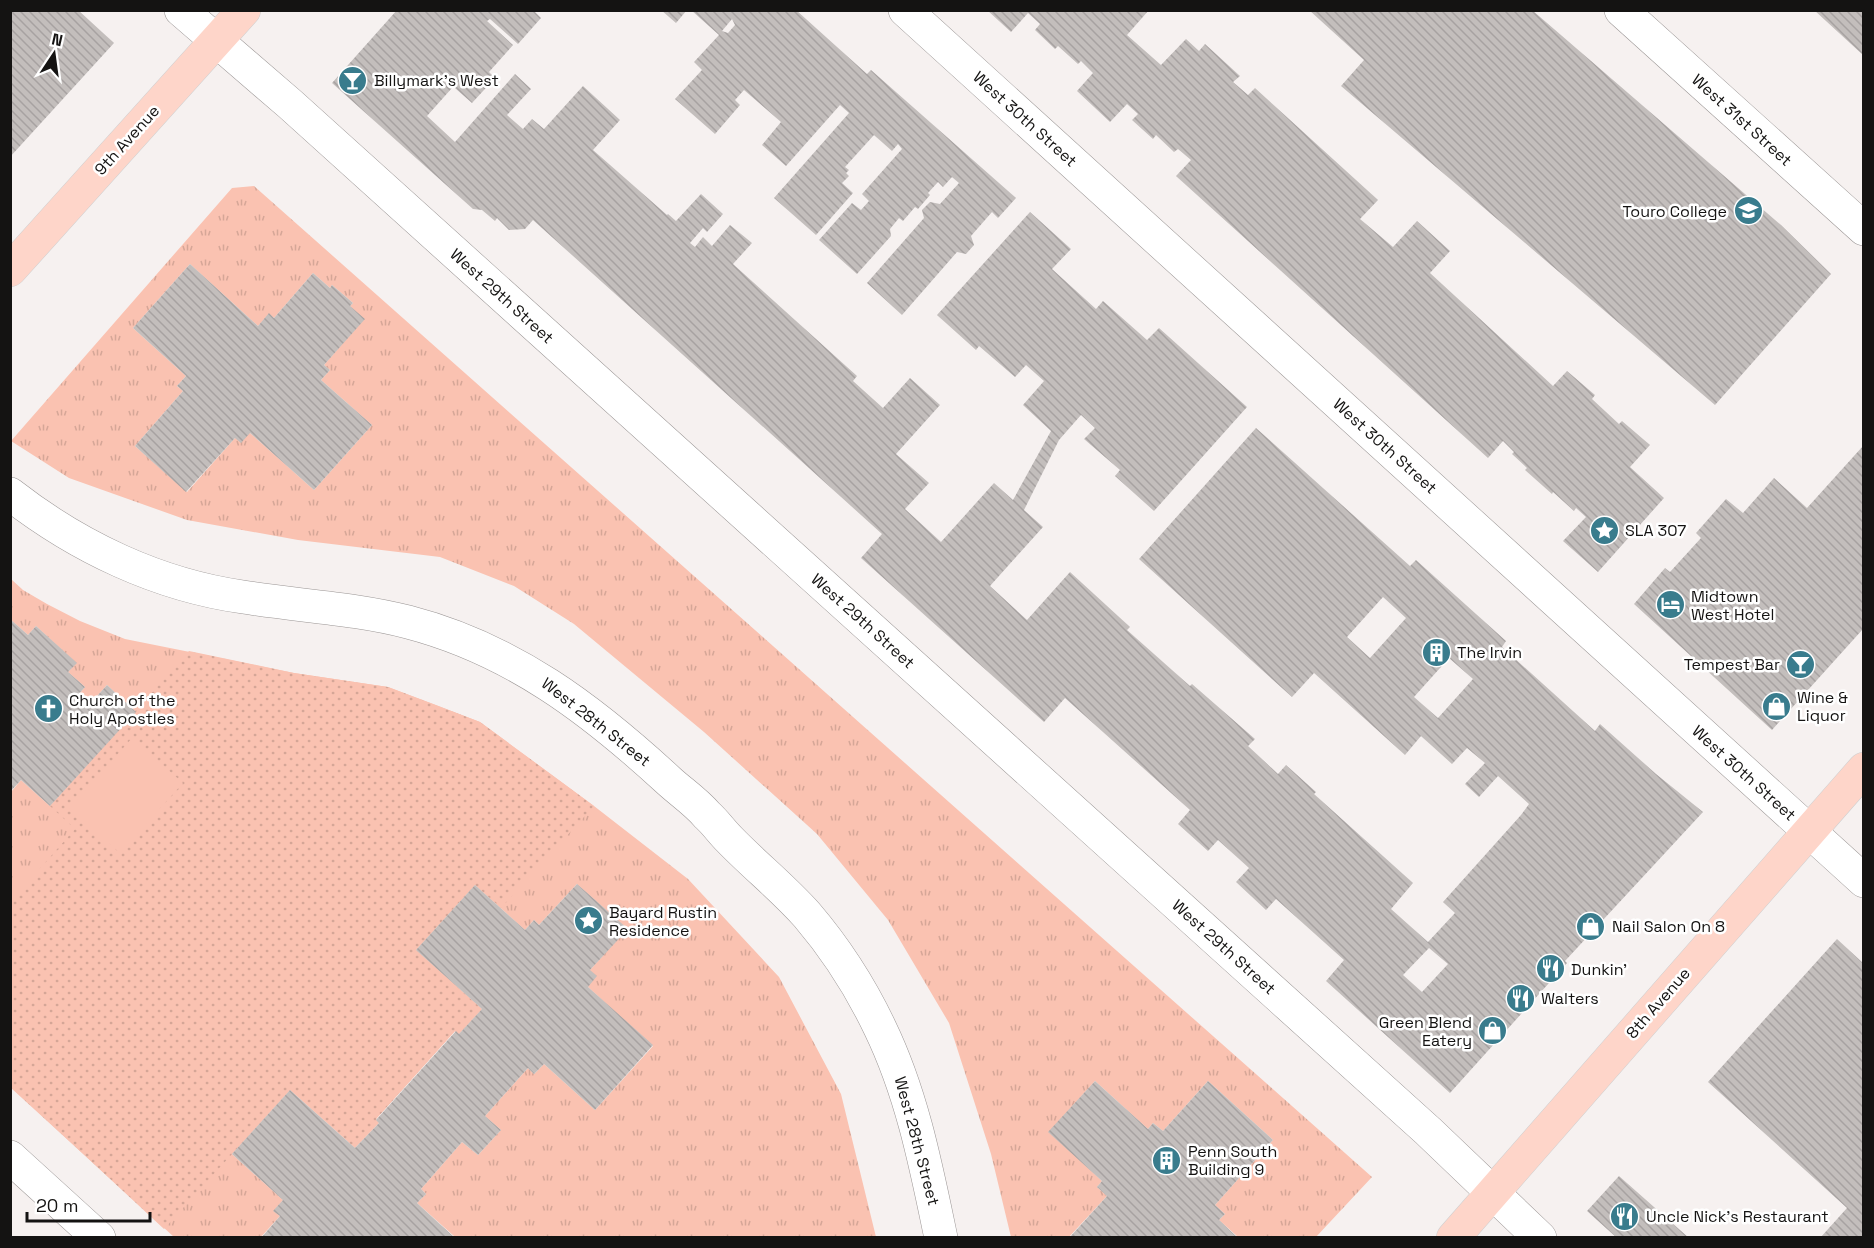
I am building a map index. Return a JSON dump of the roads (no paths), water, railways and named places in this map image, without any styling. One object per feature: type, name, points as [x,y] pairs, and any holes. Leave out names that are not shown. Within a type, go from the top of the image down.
[{"type":"main road","name":"9th Avenue","points":[[10,270],[244,10]]},
{"type":"main road","name":"8th Avenue","points":[[1453,1238],[1863,768]]},
{"type":"street","name":"West 29th Street","points":[[181,10],[290,104],[1428,1131],[1540,1238]]},
{"type":"street","name":"West 30th Street","points":[[906,10],[1863,881]]},
{"type":"street","name":"West 31st Street","points":[[1621,10],[1863,229]]},
{"type":"street","name":"West 28th Street","points":[[10,494],[66,534],[143,570],[187,586],[230,595],[360,612],[425,627],[508,661],[563,693],[589,713],[706,813],[806,915],[833,949],[870,1009],[900,1076],[924,1156],[941,1238]]},
{"type":"street","points":[[10,1157],[99,1238]]},
{"type":"place","name":"Billymark's West","points":[[353,80]]},
{"type":"place","name":"Touro College","points":[[1748,211]]},
{"type":"place","name":"SLA 307","points":[[1604,530]]},
{"type":"place","name":"Midtown West Hotel","points":[[1670,605]]},
{"type":"place","name":"The Irvin","points":[[1436,652]]},
{"type":"place","name":"Tempest Bar","points":[[1801,664]]},
{"type":"place","name":"Wine & Liquor","points":[[1776,706]]},
{"type":"place","name":"Church of the Holy Apostles","points":[[48,709]]},
{"type":"place","name":"Bayard Rustin Residence","points":[[588,921]]},
{"type":"place","name":"Nail Salon On 8","points":[[1591,926]]},
{"type":"place","name":"Dunkin'","points":[[1550,969]]},
{"type":"place","name":"Walters","points":[[1520,998]]},
{"type":"place","name":"Green Blend Eatery","points":[[1493,1031]]},
{"type":"place","name":"Penn South Building 9","points":[[1167,1160]]},
{"type":"place","name":"Uncle Nick's Restaurant","points":[[1625,1216]]}]
